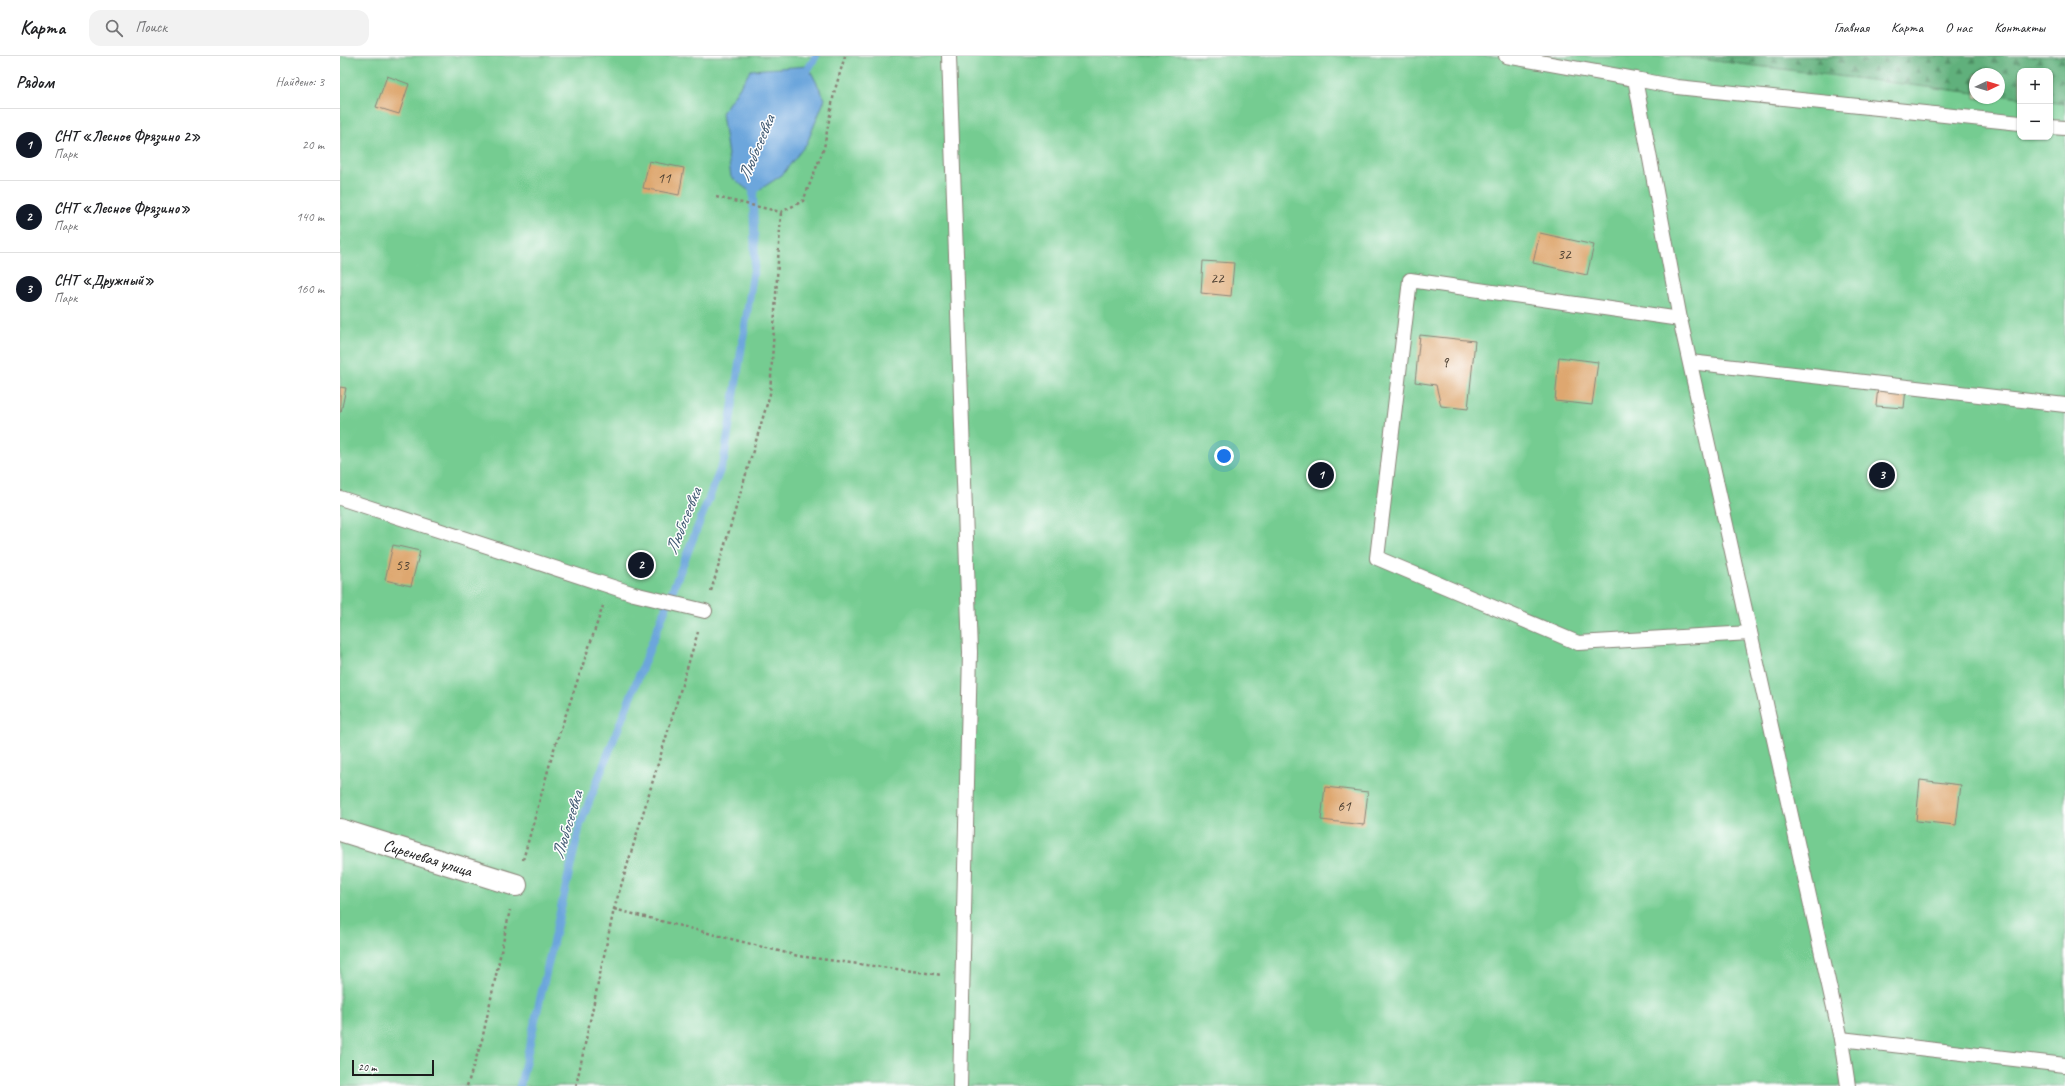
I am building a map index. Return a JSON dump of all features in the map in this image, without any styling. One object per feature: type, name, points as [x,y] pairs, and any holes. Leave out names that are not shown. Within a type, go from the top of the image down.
[{"type":"street","name":"Сиреневая улица","points":[[340,830],[516,885]]},
{"type":"lane","points":[[949,56],[970,652],[960,1086]]},
{"type":"lane","points":[[1506,56],[1677,87],[2017,123]]},
{"type":"lane","points":[[1635,79],[1680,319],[1841,1039],[1848,1086]]},
{"type":"lane","points":[[2053,127],[2065,128]]},
{"type":"lane","points":[[1680,319],[1410,280],[1377,558],[1578,643],[1750,633]]},
{"type":"lane","points":[[1690,362],[2065,404]]},
{"type":"lane","points":[[340,498],[634,594],[705,610]]},
{"type":"lane","points":[[1841,1039],[2065,1065]]},
{"type":"path","points":[[716,197],[781,212],[803,201],[824,148],[834,93],[845,56]]},
{"type":"path","points":[[576,1086],[614,909],[770,394],[781,212]]},
{"type":"path","points":[[467,1086],[482,1040],[516,885],[554,749],[610,586]]},
{"type":"path","points":[[614,909],[798,956],[963,978]]},
{"type":"green space","points":[[340,56],[1675,56],[1969,92],[1969,104],[2005,104],[2005,96],[2017,98],[2017,140],[2053,140],[2053,102],[2065,104],[2065,1086],[340,1086]]},
{"type":"green space","points":[[1675,56],[2065,56],[2065,104],[2053,102],[2053,68],[2017,68],[2017,98],[2005,96],[2005,68],[1969,68],[1969,92]]},
{"type":"water","points":[[808,66],[825,99],[807,143],[782,175],[753,194],[731,177],[722,113],[751,70]]},
{"type":"building","points":[[387,76],[409,84],[399,114],[376,107]]},
{"type":"building","points":[[649,161],[684,168],[679,195],[643,188]]},
{"type":"building","points":[[1540,233],[1594,245],[1587,275],[1533,263]]},
{"type":"building","points":[[1203,261],[1234,263],[1231,296],[1201,293]]},
{"type":"building","points":[[1420,335],[1475,341],[1468,409],[1441,406],[1436,385],[1415,382]]},
{"type":"building","points":[[1559,357],[1598,362],[1592,405],[1555,401]]},
{"type":"building","points":[[340,387],[346,388],[341,412],[340,412]]},
{"type":"building","points":[[1878,387],[1906,389],[1904,408],[1876,406]]},
{"type":"building","points":[[393,545],[420,551],[411,586],[385,580]]},
{"type":"building","points":[[1920,780],[1961,785],[1956,825],[1916,821]]},
{"type":"building","points":[[1325,787],[1368,792],[1364,825],[1321,820]]},
{"type":"waterway","name":"Любосеевка","points":[[804,76],[816,56]]},
{"type":"waterway","name":"Любосеевка","points":[[520,1086],[580,825],[724,460],[755,262],[753,194],[758,184]]},
{"type":"place","name":"СНТ «Лесное Фрязино 2»","points":[[1321,475]]},
{"type":"place","name":"СНТ «Дружный»","points":[[1882,475]]},
{"type":"place","name":"СНТ «Лесное Фрязино»","points":[[641,565]]}]
